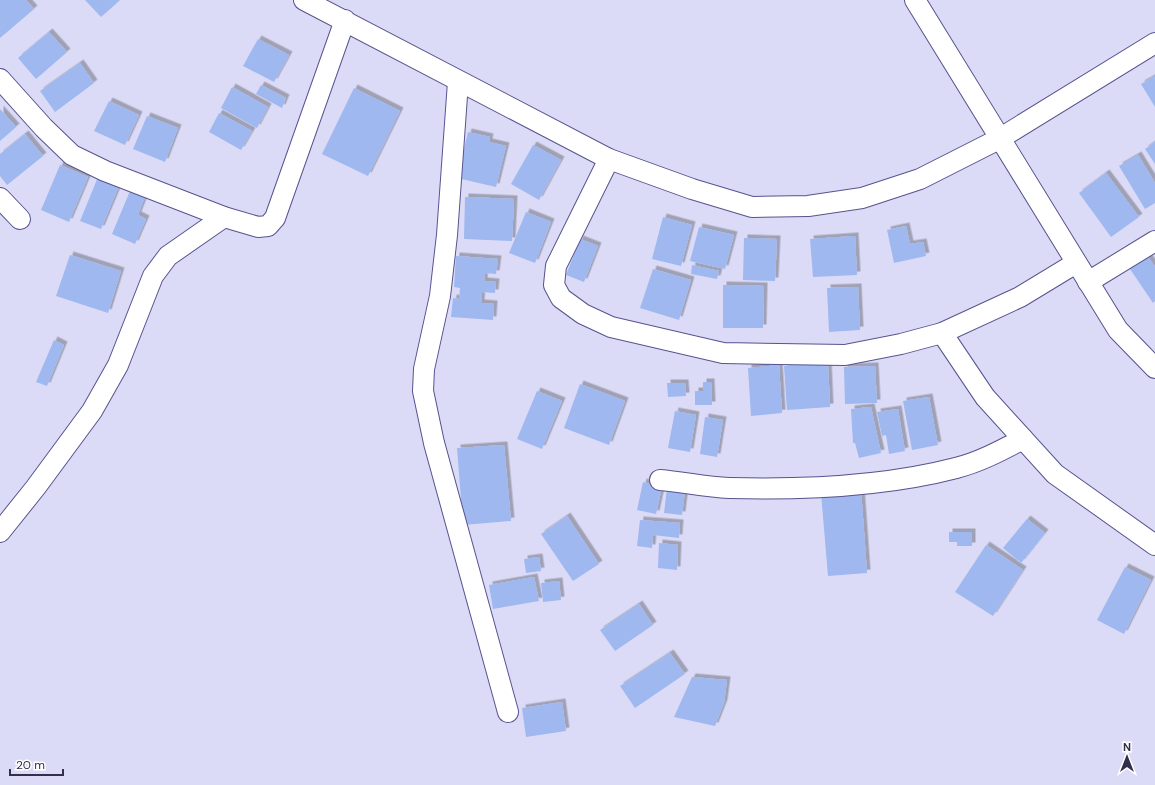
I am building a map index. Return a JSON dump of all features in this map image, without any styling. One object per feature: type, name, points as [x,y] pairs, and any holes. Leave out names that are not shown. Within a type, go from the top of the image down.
[{"type":"street","points":[[304,0],[345,20],[458,82],[609,159],[692,189],[752,207],[808,206],[862,198],[920,179],[999,139],[1155,42]]},
{"type":"street","points":[[915,0],[999,139],[1118,330],[1155,368]]},
{"type":"street","points":[[0,79],[44,128],[72,155],[106,171],[224,217],[258,227],[268,226],[275,218],[345,20]]},
{"type":"street","points":[[458,82],[447,235],[440,296],[424,369],[423,391],[434,443],[508,712]]},
{"type":"street","points":[[609,159],[556,266],[554,285],[561,298],[583,314],[611,327],[723,353],[845,355],[901,344],[942,333],[1020,297],[1076,263]]},
{"type":"street","points":[[0,198],[20,219]]},
{"type":"street","points":[[0,532],[36,487],[92,411],[118,365],[153,276],[168,256],[224,217]]},
{"type":"street","points":[[1088,282],[1155,241]]},
{"type":"street","points":[[942,333],[985,397],[1055,474],[1155,545]]},
{"type":"street","points":[[660,480],[728,488],[806,488],[890,481],[957,468],[992,455],[1023,439]]},
{"type":"building","points":[[0,0],[26,0],[34,9],[0,38]]},
{"type":"building","points":[[85,0],[120,0],[101,17]]},
{"type":"building","points":[[49,32],[67,52],[36,79],[18,58]]},
{"type":"building","points":[[258,39],[289,55],[274,82],[243,66]]},
{"type":"building","points":[[80,63],[94,83],[55,112],[40,91]]},
{"type":"building","points":[[1155,76],[1155,107],[1141,84]]},
{"type":"building","points":[[261,85],[286,98],[282,108],[256,94]]},
{"type":"building","points":[[232,87],[268,107],[257,128],[221,108]]},
{"type":"building","points":[[354,88],[400,111],[368,176],[322,154]]},
{"type":"building","points":[[109,101],[139,115],[125,145],[94,131]]},
{"type":"building","points":[[0,109],[16,127],[0,141]]},
{"type":"building","points":[[219,113],[252,131],[241,150],[209,132]]},
{"type":"building","points":[[147,116],[178,128],[165,162],[133,149]]},
{"type":"building","points":[[468,132],[490,137],[489,142],[506,146],[496,187],[457,178]]},
{"type":"building","points":[[25,134],[43,156],[7,185],[0,176],[0,154]]},
{"type":"building","points":[[1155,142],[1155,164],[1145,149]]},
{"type":"building","points":[[533,145],[561,160],[539,200],[511,184]]},
{"type":"building","points":[[1138,155],[1155,183],[1155,203],[1145,209],[1119,166]]},
{"type":"building","points":[[60,165],[88,177],[69,222],[41,210]]},
{"type":"building","points":[[1106,173],[1139,217],[1111,237],[1079,193]]},
{"type":"building","points":[[98,177],[119,186],[101,229],[80,221]]},
{"type":"building","points":[[130,191],[145,197],[138,215],[146,219],[135,244],[112,234]]},
{"type":"building","points":[[465,197],[514,199],[512,241],[464,239]]},
{"type":"building","points":[[526,212],[551,222],[535,263],[509,253]]},
{"type":"building","points":[[663,217],[692,225],[681,266],[652,259]]},
{"type":"building","points":[[906,226],[910,244],[923,242],[926,256],[894,263],[887,230]]},
{"type":"building","points":[[699,227],[734,235],[725,269],[690,261]]},
{"type":"building","points":[[855,236],[857,275],[813,277],[810,239]]},
{"type":"building","points":[[744,238],[777,239],[775,281],[743,280]]},
{"type":"building","points":[[580,239],[598,246],[584,282],[566,275]]},
{"type":"building","points":[[1146,254],[1155,267],[1155,301],[1153,303],[1128,266]]},
{"type":"building","points":[[70,255],[121,271],[108,313],[56,296]]},
{"type":"building","points":[[456,256],[498,259],[496,274],[485,273],[484,281],[496,282],[495,293],[482,292],[481,303],[494,304],[493,320],[451,317],[453,298],[459,299],[460,288],[454,287]]},
{"type":"building","points":[[692,265],[719,271],[717,279],[691,274]]},
{"type":"building","points":[[653,269],[691,280],[679,320],[640,308]]},
{"type":"building","points":[[723,285],[764,286],[763,328],[723,328]]},
{"type":"building","points":[[858,287],[860,330],[829,332],[827,288]]},
{"type":"building","points":[[54,340],[64,345],[47,386],[36,382]]},
{"type":"building","points":[[828,363],[830,407],[787,410],[784,366]]},
{"type":"building","points":[[779,365],[782,413],[751,416],[748,368]]},
{"type":"building","points":[[875,366],[877,403],[845,404],[844,367]]},
{"type":"building","points":[[703,382],[711,382],[712,405],[695,405],[695,391],[703,391]]},
{"type":"building","points":[[667,383],[685,383],[686,396],[668,397]]},
{"type":"building","points":[[580,384],[625,401],[609,445],[564,428]]},
{"type":"building","points":[[537,391],[562,401],[542,449],[517,439]]},
{"type":"building","points":[[929,397],[938,445],[912,450],[903,401]]},
{"type":"building","points":[[871,407],[881,453],[859,458],[855,443],[853,443],[851,409]]},
{"type":"building","points":[[898,409],[905,451],[889,454],[886,435],[882,436],[877,412]]},
{"type":"building","points":[[675,411],[696,415],[690,452],[668,448]]},
{"type":"building","points":[[705,417],[723,420],[717,457],[700,454]]},
{"type":"building","points":[[504,445],[511,521],[463,525],[457,448]]},
{"type":"building","points":[[643,482],[662,487],[656,514],[637,510]]},
{"type":"building","points":[[667,488],[685,490],[682,515],[664,513]]},
{"type":"building","points":[[861,490],[867,573],[828,576],[821,493]]},
{"type":"building","points":[[567,516],[599,564],[573,581],[541,534]]},
{"type":"building","points":[[1027,519],[1045,533],[1021,563],[1003,548]]},
{"type":"building","points":[[640,520],[680,523],[679,538],[653,535],[652,548],[637,546]]},
{"type":"building","points":[[949,532],[972,532],[972,546],[957,546],[957,542],[949,542]]},
{"type":"building","points":[[659,543],[678,545],[677,570],[658,568]]},
{"type":"building","points":[[986,545],[1023,570],[993,616],[955,592]]},
{"type":"building","points":[[539,557],[541,571],[526,573],[524,559]]},
{"type":"building","points":[[1125,567],[1151,580],[1124,634],[1097,620]]},
{"type":"building","points":[[534,577],[539,601],[493,609],[489,585]]},
{"type":"building","points":[[559,581],[561,600],[543,602],[541,583]]},
{"type":"building","points":[[639,604],[653,625],[615,651],[600,630]]},
{"type":"building","points":[[670,653],[685,674],[635,708],[620,686]]},
{"type":"building","points":[[692,677],[727,680],[724,703],[715,726],[674,717]]},
{"type":"building","points":[[562,702],[566,731],[526,737],[522,708]]}]
